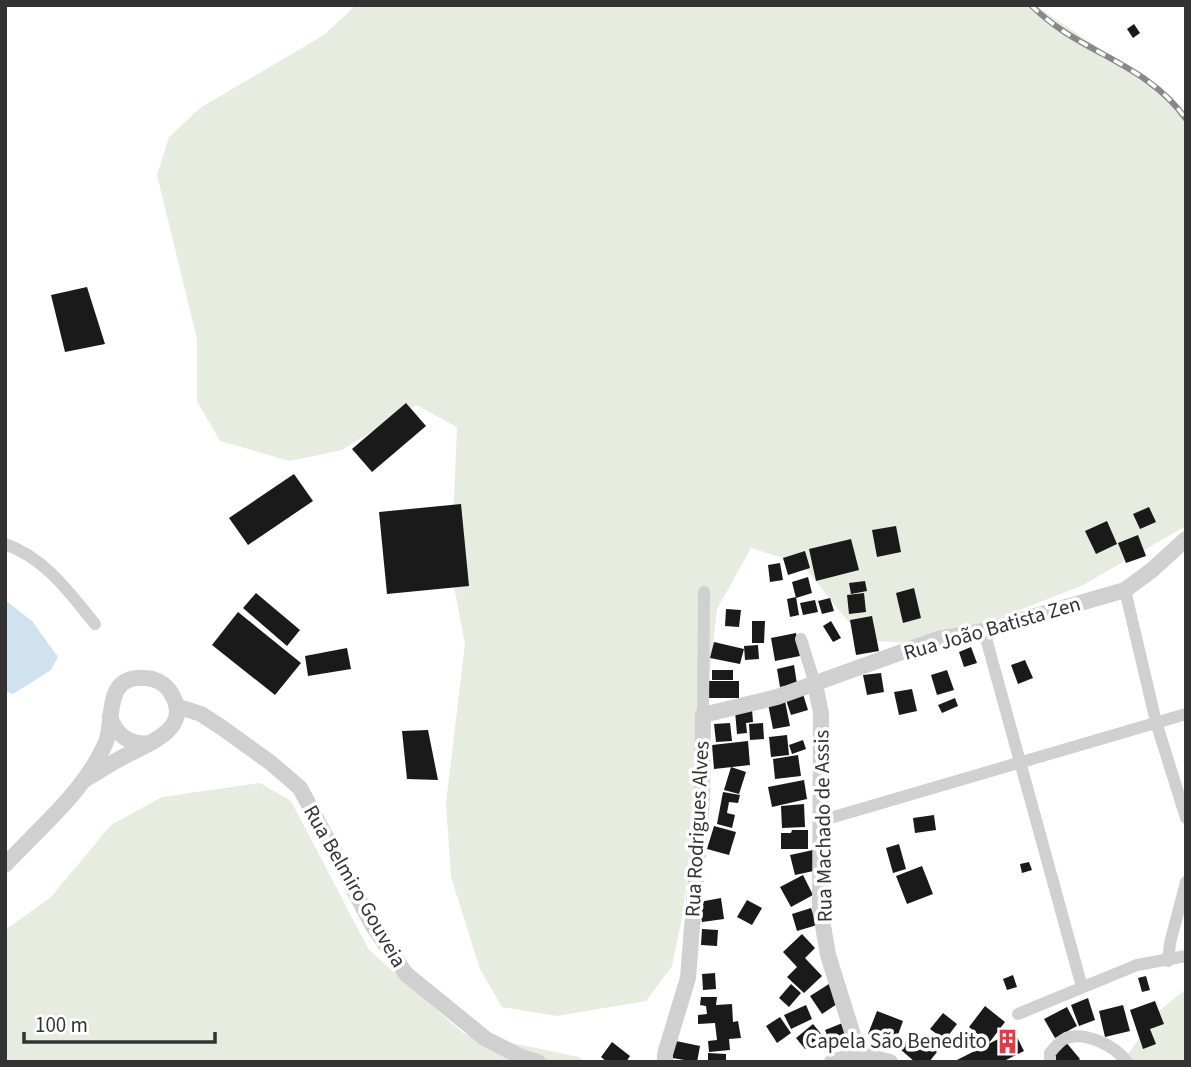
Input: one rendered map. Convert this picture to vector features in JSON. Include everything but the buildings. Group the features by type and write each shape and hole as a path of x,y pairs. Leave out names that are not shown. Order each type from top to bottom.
{"street":[{"name":"Rua João Batista Zen","path":"703,715 776,697 939,639 984,631 1125,590 1186,539"},
{"path":"5,544 34,557 59,581 95,624"},
{"path":"1125,590 1156,722 1186,818"},
{"name":"Rua Rodrigues Alves","path":"665,1062 665,1054 688,978 702,800 704,592"},
{"path":"984,631 1082,987"},
{"name":"Rua Machado de Assis","path":"801,639 821,713 820,908 826,944 859,1054"},
{"path":"5,865 84,780 107,739 114,694 128,681 138,678 148,678 165,686 172,694 176,706 174,722 169,731 84,780"},
{"name":"Rua Belmiro Gouveia","path":"176,706 201,714 221,727 300,788 373,926 406,974 486,1039 521,1057 538,1062"},
{"path":"110,714 117,732 125,738 144,744 153,742"},
{"path":"820,821 1186,714"},
{"path":"1168,961 1186,882"},
{"path":"1018,1014 1136,965 1186,957"},
{"path":"1050,1062 1049,1053 1063,1039 1070,1037 1098,1040 1127,1062"},
{"path":"832,1062 859,1054 890,1062"}],"shaded area":[{"path":"356,5 1035,5 1147,81 1186,118 1186,526 1083,585 984,624 907,643 863,640 802,564 751,548 717,609 683,913 672,966 646,1001 557,1016 502,1007 480,969 451,877 446,803 465,644 451,570 457,427 416,405 342,450 290,461 220,441 197,401 197,339 157,175 169,137 200,108 324,35"},
{"path":"260,783 291,801 369,950 463,1033 579,1057 586,1062 5,1062 5,930 51,897 111,825 162,797"},
{"path":"1186,989 1186,1062 1127,1062 1126,1057 1159,1011"}],"water":[{"path":"5,600 32,621 58,657 51,670 13,694 5,691"}],"railway":[{"path":"1031,5 1069,35 1152,84 1186,119"}],"place":[{"name":"Capela São Benedito","path":"1007,1041"}]}
